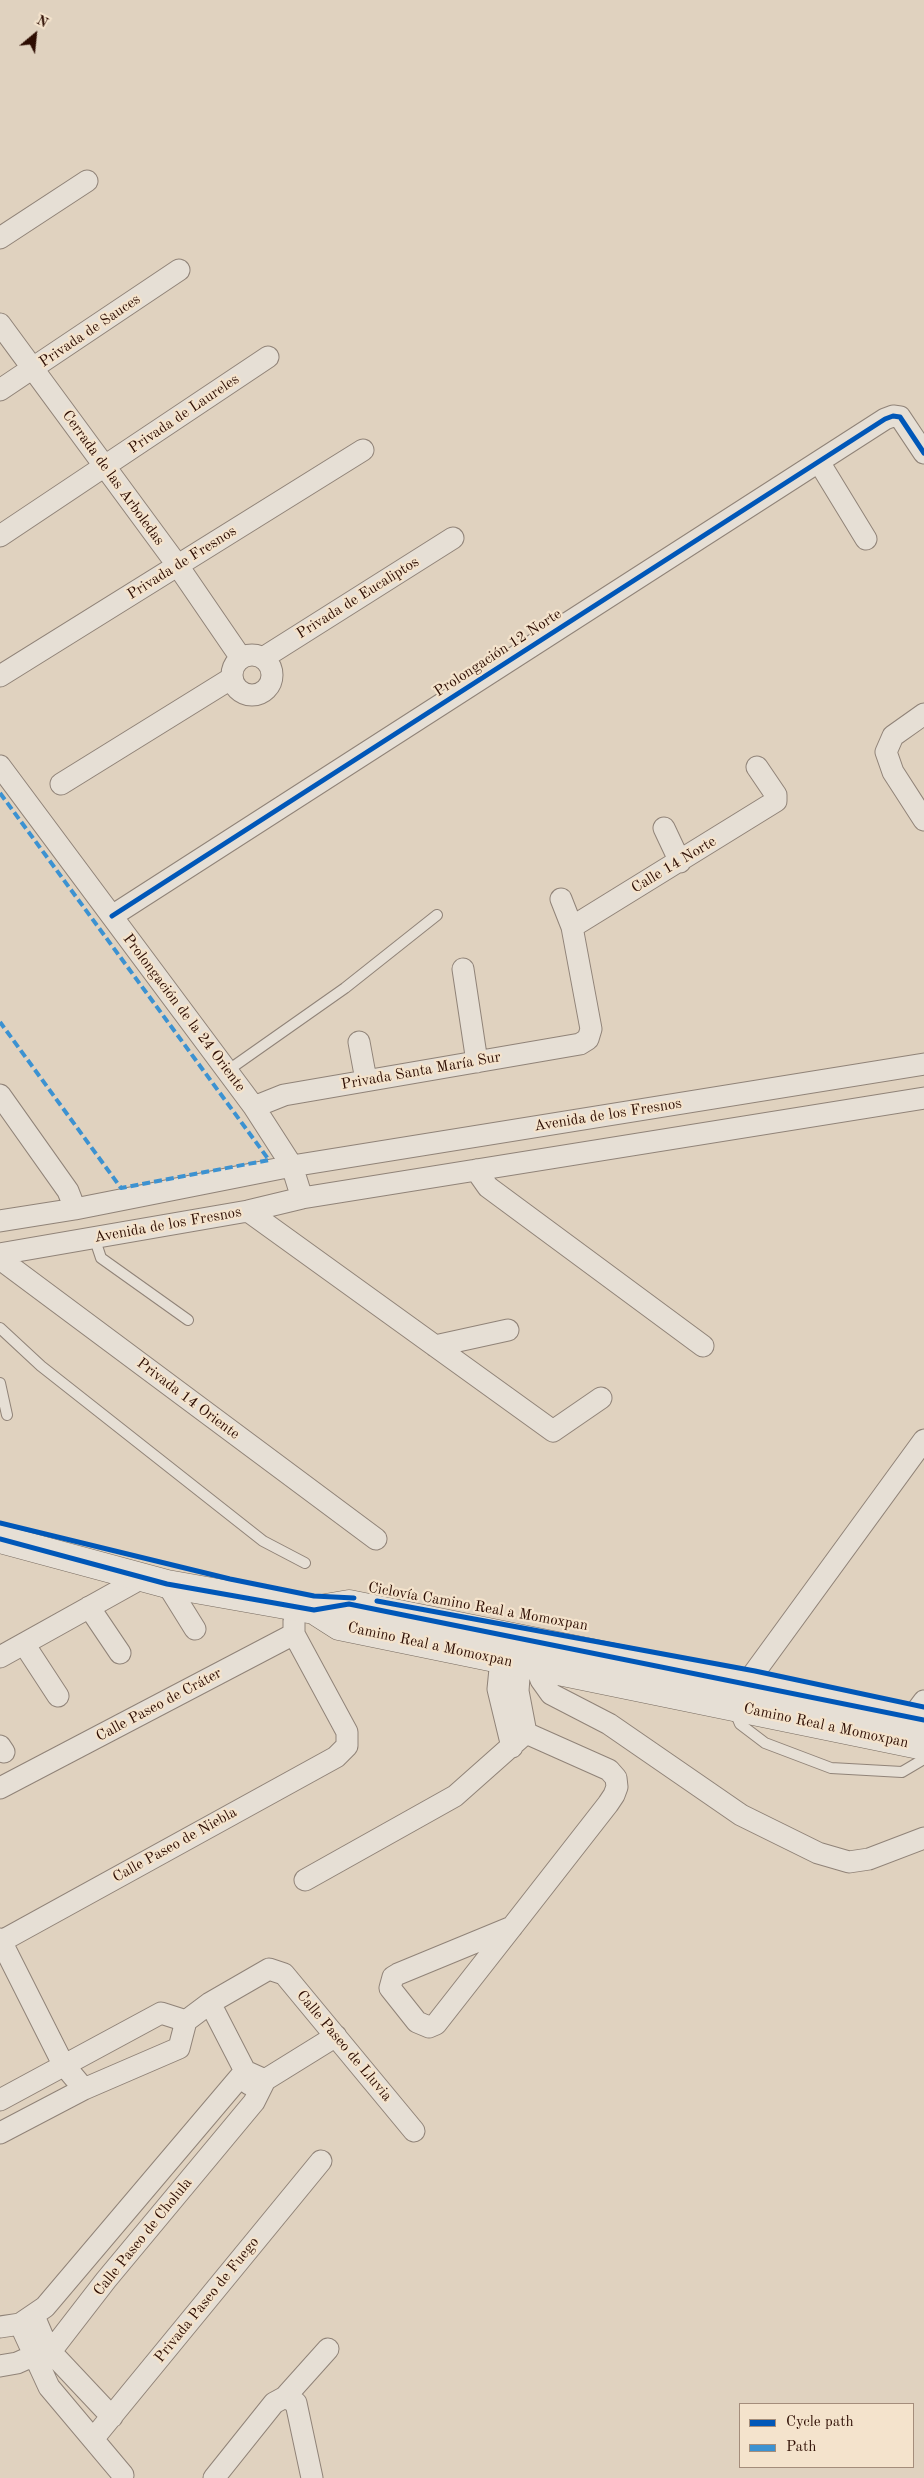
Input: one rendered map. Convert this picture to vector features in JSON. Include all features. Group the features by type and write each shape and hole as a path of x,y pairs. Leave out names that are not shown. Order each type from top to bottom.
{"street":[{"path":"0,238 87,180"},
{"name":"Privada de Sauces","path":"0,390 179,270"},
{"name":"Cerrada de las Arboledas","path":"0,324 106,466 241,658"},
{"name":"Privada de Laureles","path":"0,536 268,357"},
{"name":"Prolongación 12 Norte","path":"112,916 885,419 892,416 900,417 924,454"},
{"name":"Privada de Fresnos","path":"0,676 363,450"},
{"path":"819,462 866,539"},
{"name":"Privada de Eucaliptos","path":"263,658 453,538"},
{"path":"256,655 263,658 270,667 272,678 267,688 258,694 246,695 237,689 232,678 235,663 241,658 256,655"},
{"path":"61,784 232,678"},
{"path":"924,714 893,736 886,752 893,772 924,820"},
{"name":"Prolongación de la 24 Oriente","path":"0,766 227,1070 254,1107 292,1166"},
{"name":"Calle 14 Norte","path":"572,926 680,862 776,801 776,795 757,766"},
{"path":"664,828 680,862"},
{"path":"561,899 572,926"},
{"name":"Privada Santa María Sur","path":"254,1107 284,1095 580,1044 588,1039 591,1029 572,926"},
{"path":"463,969 477,1062"},
{"path":"359,1042 366,1080"},
{"name":"Avenida de los Fresnos","path":"0,1221 75,1209 292,1166 924,1064"},
{"path":"0,1095 68,1191 75,1209"},
{"name":"Avenida de los Fresnos","path":"0,1254 248,1211 302,1198 924,1098"},
{"path":"292,1166 302,1198"},
{"path":"476,1170 488,1187 703,1346"},
{"path":"248,1211 553,1431 601,1398"},
{"name":"Privada 14 Oriente","path":"0,1260 376,1539"},
{"path":"435,1346 508,1330"},
{"path":"739,1695 924,1440"},
{"path":"0,1539 140,1578 304,1608 294,1634"},
{"path":"0,1657 140,1578"},
{"path":"167,1584 195,1629"},
{"name":"Camino Real a Momoxpan","path":"304,1608 350,1604 739,1695 924,1746"},
{"path":"89,1606 120,1653"},
{"name":"Camino Real a Momoxpan","path":"304,1608 339,1626 519,1663 739,1695 920,1713"},
{"name":"Calle Paseo de Niebla","path":"0,1941 336,1757 347,1746 347,1732 294,1634"},
{"name":"Calle Paseo de Cráter","path":"0,1788 294,1634"},
{"path":"24,1644 58,1696"},
{"path":"512,1927 398,1974 393,1978 390,1988 417,2022 429,2027 436,2024 512,1927 608,1804 617,1787 616,1778 609,1770 519,1740 498,1689 519,1663 541,1680 551,1694 609,1724 741,1816 818,1853 850,1862 869,1859 924,1838"},
{"path":"305,1880 455,1796 519,1740"},
{"path":"0,1941 63,2064 84,2089"},
{"name":"Calle Paseo de Lluvia","path":"210,2003 269,1969 284,1974 414,2131"},
{"path":"0,2133 84,2089 179,2048 186,2021 210,2003 245,2071 254,2102"},
{"path":"0,2100 63,2064 161,2013 186,2021"},
{"path":"245,2071 265,2080 336,2036"},
{"name":"Calle Paseo de Cholula","path":"18,2322 45,2307 245,2071"},
{"name":"Calle Paseo de Cholula","path":"0,2366 17,2363 55,2346 106,2280 254,2102 265,2080"},
{"name":"Privada Paseo de Fuego","path":"93,2439 321,2161"},
{"path":"18,2322 41,2352 112,2417"},
{"path":"214,2478 274,2403 285,2397 328,2349"},
{"path":"41,2352 49,2387 123,2475"},
{"path":"285,2397 296,2403 312,2478"}],"lane":[{"path":"227,1070 345,988 437,915"},
{"path":"94,1237 101,1258 188,1320"},
{"path":"0,1328 41,1366 263,1541 305,1563"},
{"path":"0,1384 7,1416"},
{"path":"739,1695 740,1724 765,1743 831,1768 902,1772 924,1759"}],"marked path":[{"path":"0,793 269,1160 121,1188 0,1022"}],"cycle path":[{"path":"112,916 885,419 893,416 900,417 924,453"},
{"path":"0,1523 230,1579 314,1596 354,1598"},
{"path":"0,1539 167,1584 314,1610 349,1604 924,1720"},
{"name":"Ciclovía Camino Real a Momoxpan","path":"377,1601 755,1671 924,1707"}]}
